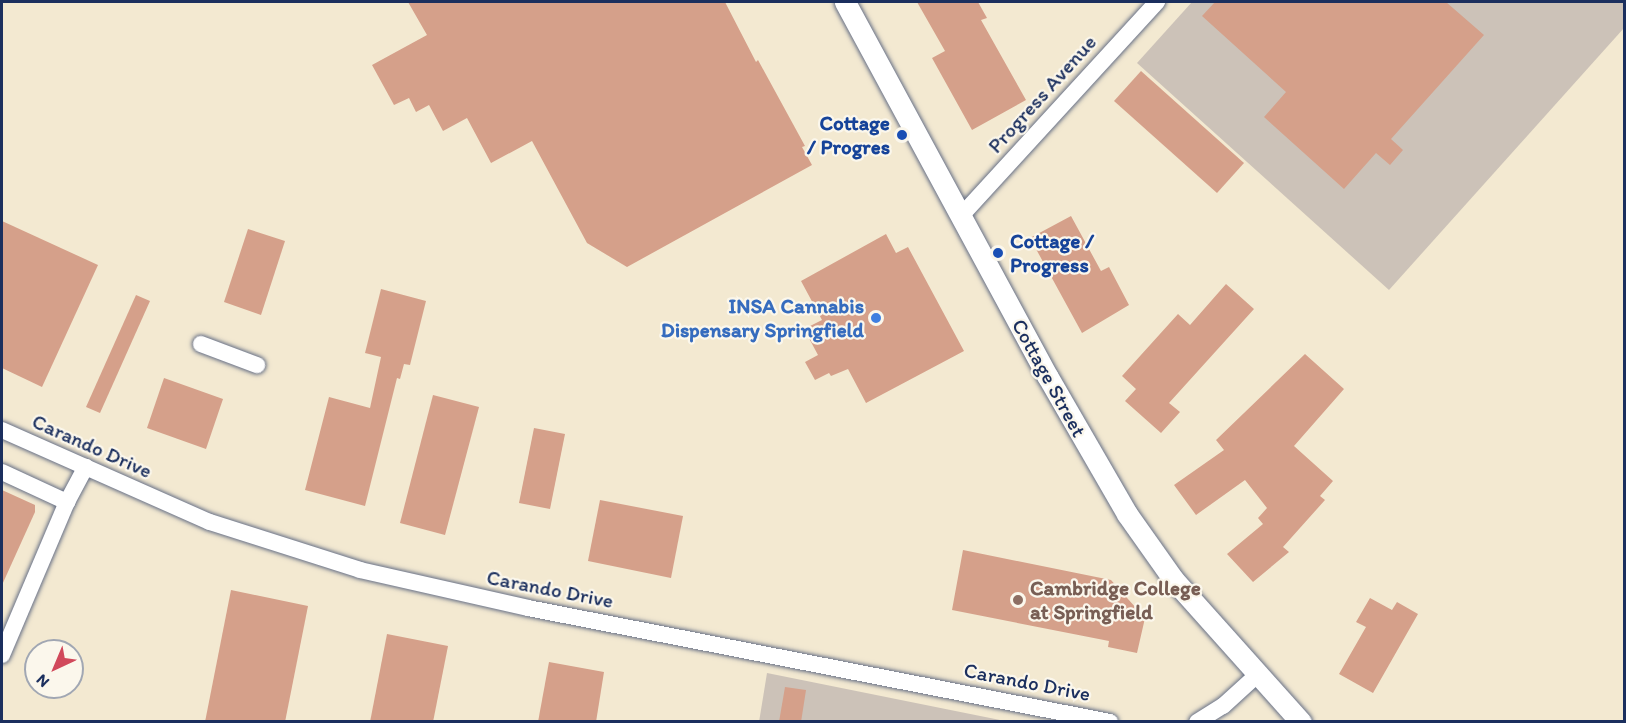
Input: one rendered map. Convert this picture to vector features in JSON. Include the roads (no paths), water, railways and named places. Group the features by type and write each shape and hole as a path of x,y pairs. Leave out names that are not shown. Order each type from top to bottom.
{"main road":[{"name":"Cottage Street","path":"845,2 960,217 1127,514 1173,579 1301,722"}],"street":[{"name":"Progress Avenue","path":"960,217 1157,2"},
{"path":"201,344 257,365"},
{"name":"Carando Drive","path":"2,430 210,522 360,570 528,608 1110,722"},
{"path":"2,655 68,502 86,467"},
{"path":"2,472 68,502"},
{"path":"1197,722 1223,706 1258,674"}],"place":[{"name":"Cottage / Progres","path":"902,135"},
{"name":"Cottage / Progress","path":"998,253"},
{"name":"INSA Cannabis Dispensary Springfield","path":"876,318"},
{"name":"Cambridge College at Springfield","path":"1018,600"}]}
